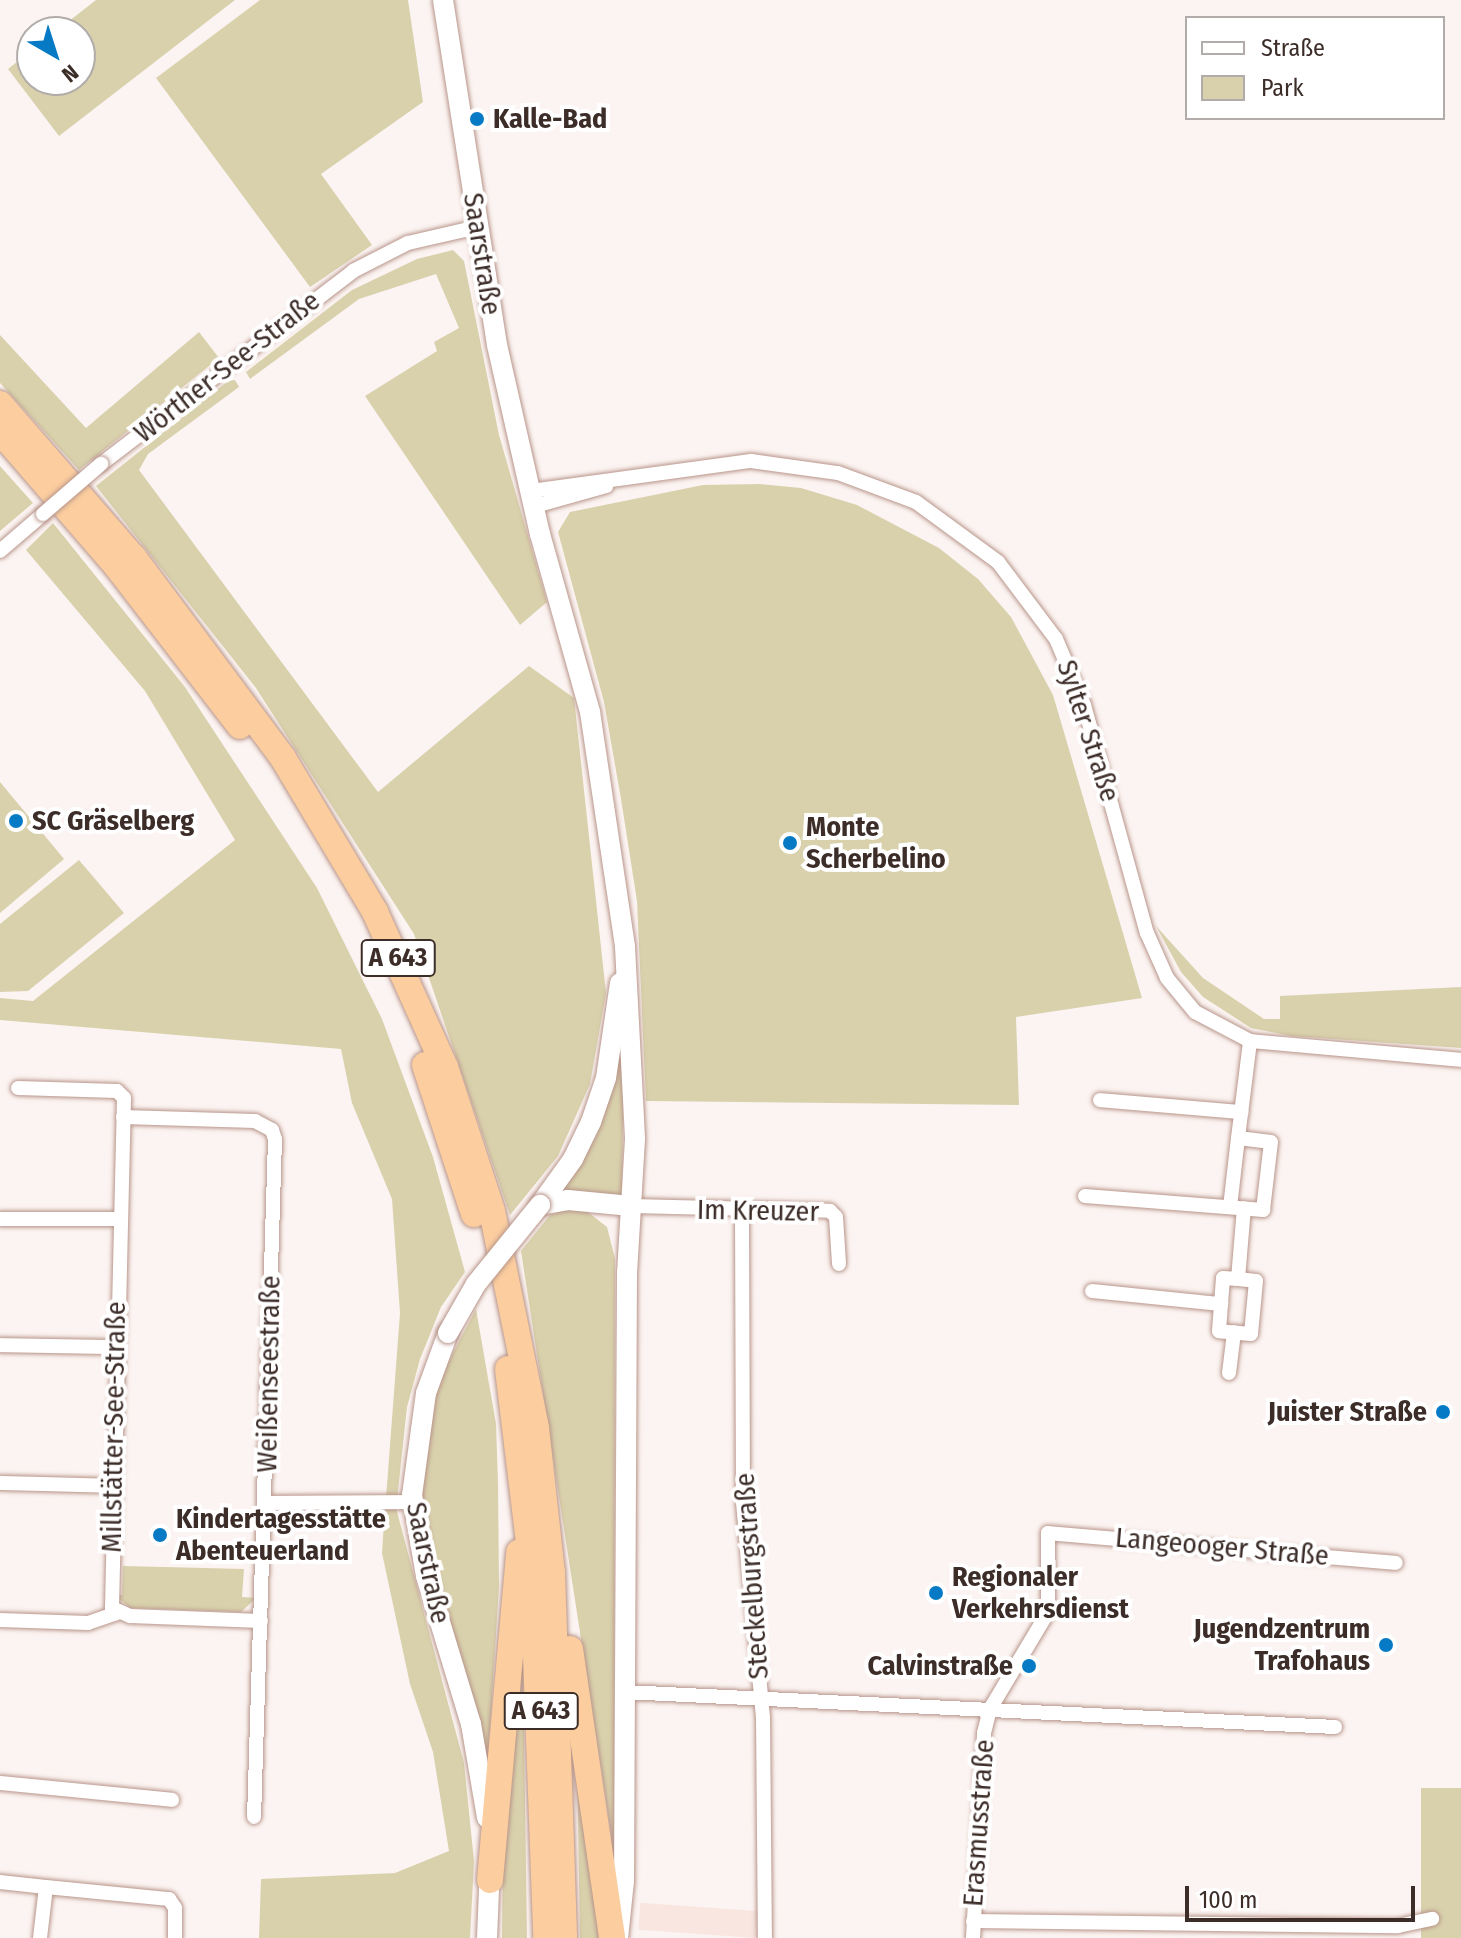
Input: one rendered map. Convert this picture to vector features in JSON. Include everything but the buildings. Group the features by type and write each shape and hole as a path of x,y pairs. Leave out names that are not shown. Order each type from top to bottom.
{"highway":[{"name":"A 643","path":"0,404 92,507 209,652 316,808 402,966 462,1114 495,1224 527,1373 552,1573 564,1938"},
{"name":"A 643","path":"0,431 119,569 236,720 302,818 366,934 431,1081 467,1190 496,1302 524,1485 539,1667 546,1938"},
{"path":"490,1880 524,1485"},
{"path":"552,1573 574,1663 612,1938"}],"main road":[{"name":"Saarstraße","path":"443,0 497,345 603,781 625,947 633,1043 627,1272 625,1692 618,1938"},
{"name":"Saarstraße","path":"487,1938 490,1880 482,1776 426,1576 413,1502 413,1465 426,1393 448,1333 476,1284 573,1159 591,1122 606,1078 625,947"},
{"path":"598,1201 620,1226 627,1272"},
{"path":"540,1205 598,1201 631,1206"}],"street":[{"name":"Wörther-See-Straße","path":"0,551 101,464 353,271 397,247 478,227"},
{"name":"Sylter Straße","path":"533,498 641,476 751,461 838,473 916,502 998,562 1030,598 1075,679 1147,933 1162,969 1186,1001 1231,1033 1250,1041 1461,1062"},
{"path":"1238,1279 1238,1138 1250,1041"},
{"name":"Millstätter-See-Straße","path":"18,1088 122,1093 110,1602 117,1613"},
{"path":"1100,1100 1241,1112"},
{"name":"Weißenseestraße","path":"123,1117 255,1121 272,1130 266,1503 254,1817"},
{"path":"1085,1196 1263,1210 1271,1142 1238,1138"},
{"name":"Im Kreuzer","path":"631,1206 742,1213 834,1213 839,1264"},
{"name":"Steckelburgstraße","path":"742,1213 743,1502 761,1695 765,1938"},
{"path":"0,1219 120,1219"},
{"path":"1223,1278 1238,1279 1256,1281 1251,1334 1219,1331 1223,1278"},
{"path":"1092,1291 1221,1304"},
{"path":"1229,1373 1234,1332"},
{"path":"0,1345 115,1347"},
{"path":"0,1483 112,1486"},
{"path":"266,1503 413,1502"},
{"name":"Langeooger Straße","path":"1048,1533 1396,1563"},
{"name":"Erasmusstraße","path":"973,1938 990,1709 1048,1612 1048,1533"},
{"path":"0,1620 88,1623 117,1613 261,1621"},
{"path":"625,1692 761,1695 1335,1727"},
{"path":"0,1783 172,1800"},
{"path":"0,1882 169,1899 175,1908 175,1938"},
{"path":"40,1938 46,1887"},
{"path":"973,1921 1398,1926 1432,1919"}],"shaded area":[{"path":"640,1903 757,1911 755,1938 638,1930"}],"green space":[{"path":"96,0 235,0 59,136 29,96 96,96 96,16 76,16"},
{"path":"260,0 408,0 423,102 321,174 372,245 310,287 156,78"},
{"path":"16,63 16,80 8,69"},
{"path":"453,250 464,261 499,435 547,602 520,625 365,396 437,351 434,342 459,328 436,274 359,299 250,379 246,372 352,290 417,259"},
{"path":"199,332 219,358 79,470 0,383 0,335 86,428"},
{"path":"235,380 239,387 148,454 139,470 378,792 529,666 574,698 606,993 590,1084 558,1156 510,1215 414,934 256,688 96,486 228,381"},
{"path":"0,466 33,503 0,531"},
{"path":"760,484 801,488 857,505 939,548 978,579 1011,617 1053,695 1142,998 1016,1017 1019,1105 646,1101 637,901 604,702 558,532 570,512 703,485"},
{"path":"53,523 185,687 317,888 382,1019 433,1157 465,1272 441,1307 420,1359 407,1407 397,1500 386,1498 400,1313 392,1199 352,1103 341,1049 0,1020 0,998 33,1001 235,840 145,691 26,550"},
{"name":"SC Gräselberg","path":"0,782 64,859 0,913"},
{"path":"79,860 124,913 28,991 0,992 0,924"},
{"path":"1156,926 1203,978 1264,1019 1280,1019 1280,996 1461,987 1461,1048 1291,1036 1251,1028 1203,997 1181,972"},
{"path":"624,1045 622,1195 562,1190 603,1117"},
{"path":"571,1208 584,1209 607,1227 615,1259 614,1852 521,1251 550,1215"},
{"path":"476,1309 496,1424 498,1483 499,1586 488,1761 441,1611 422,1520 420,1467 432,1393"},
{"path":"385,1508 396,1508 464,1763 474,1861 470,1938 259,1938 261,1879 395,1873 449,1851 433,1752 410,1684 382,1553"},
{"path":"123,1566 244,1569 242,1597 256,1598 241,1612 130,1608 115,1595 122,1595"},
{"path":"523,1663 527,1938 502,1938 503,1843 518,1664"},
{"path":"577,1761 602,1938 580,1938"},
{"path":"1421,1788 1461,1788 1461,1938 1421,1938"}],"place":[{"name":"Kalle-Bad","path":"477,119"},
{"name":"SC Gräselberg","path":"16,821"},
{"name":"Monte Scherbelino","path":"790,843"},
{"name":"Juister Straße","path":"1443,1412"},
{"name":"Kindertagesstätte Abenteuerland","path":"160,1535"},
{"name":"Regionaler Verkehrsdienst","path":"936,1593"},
{"name":"Jugendzentrum Trafohaus","path":"1386,1645"},
{"name":"Calvinstraße","path":"1029,1666"}]}
